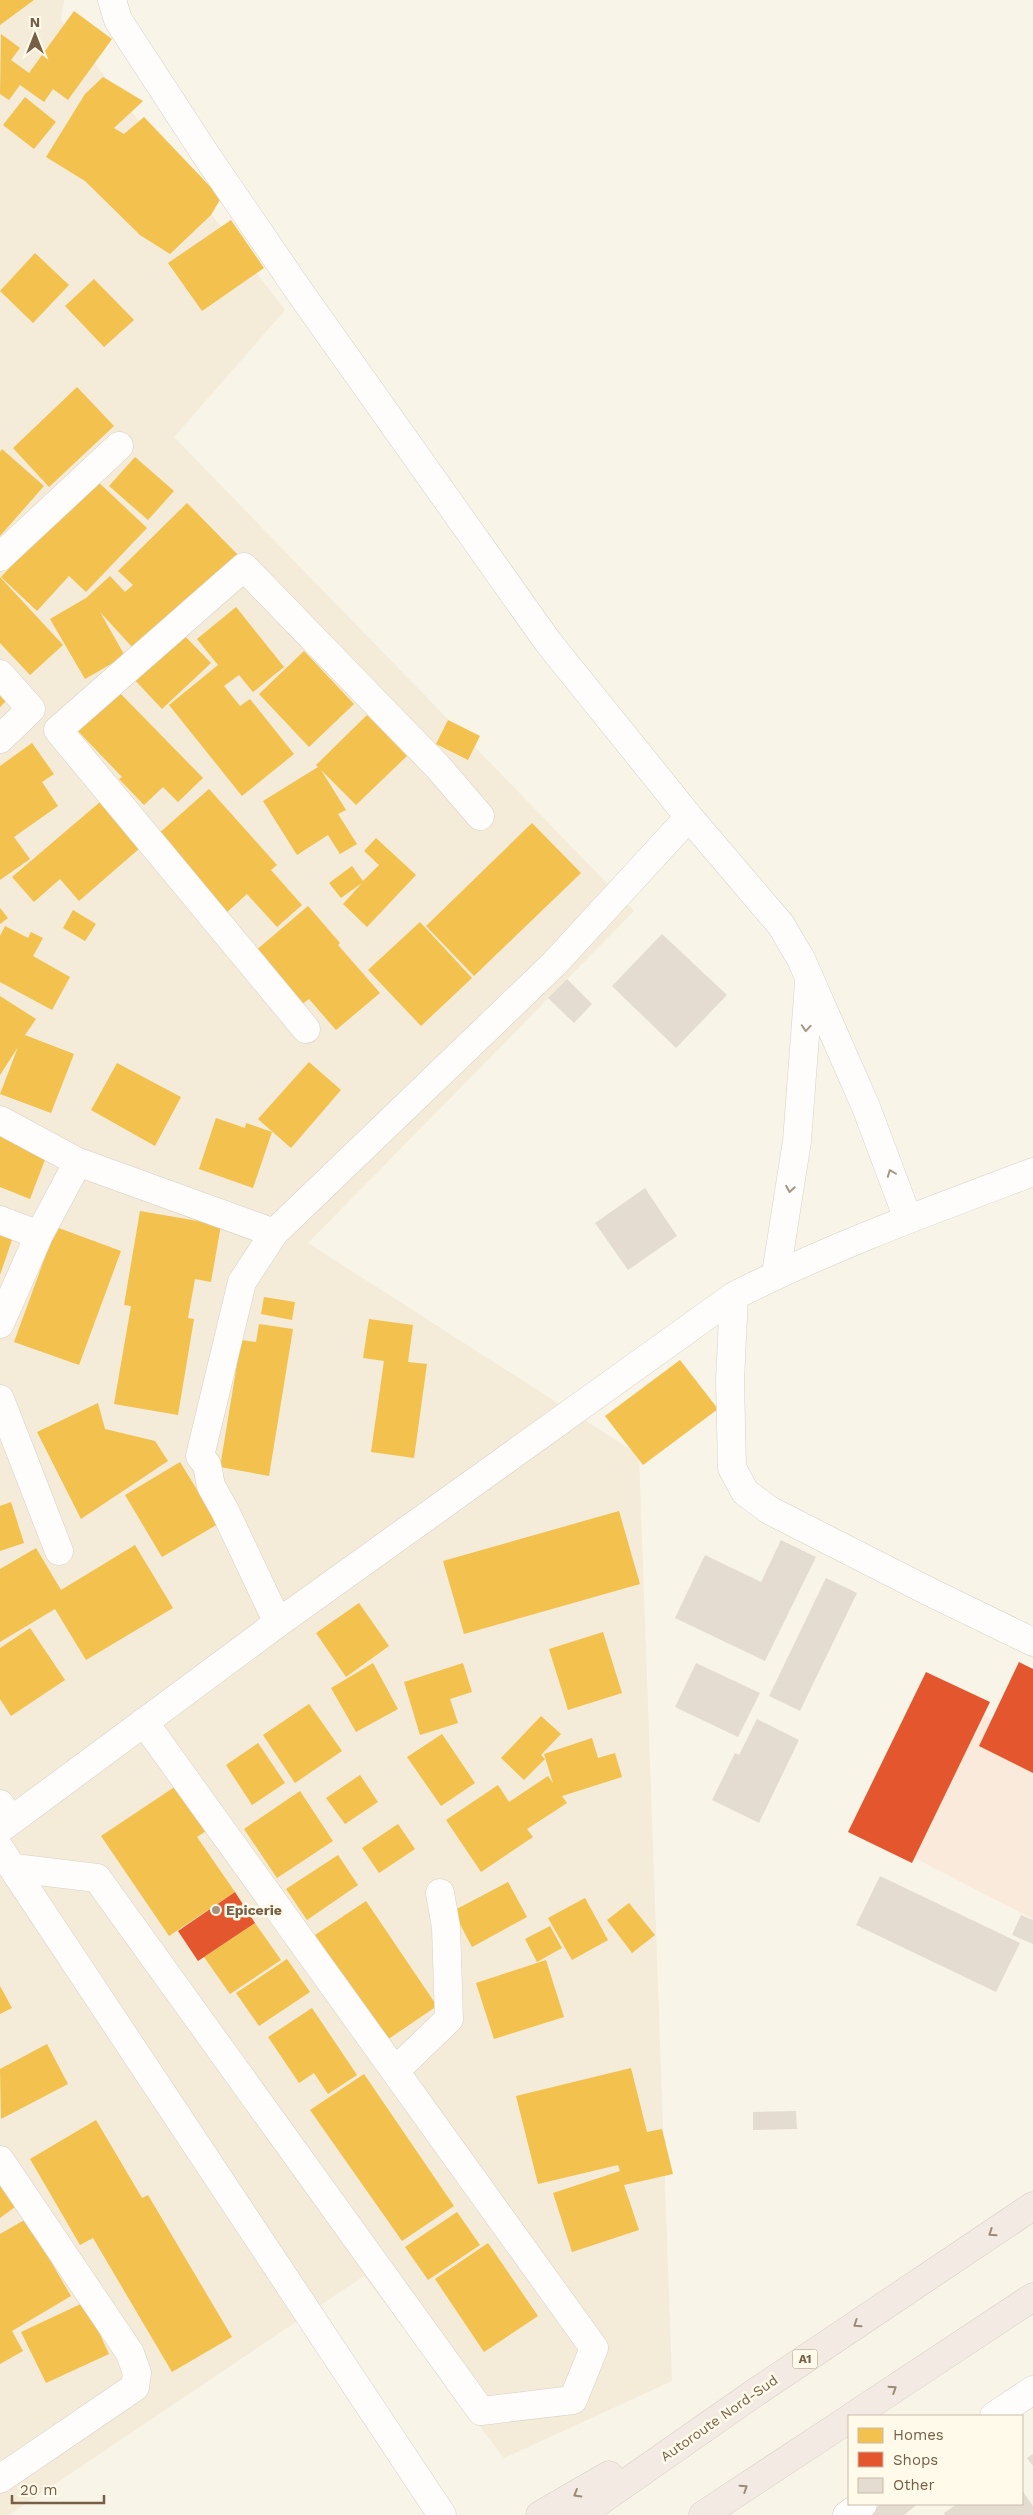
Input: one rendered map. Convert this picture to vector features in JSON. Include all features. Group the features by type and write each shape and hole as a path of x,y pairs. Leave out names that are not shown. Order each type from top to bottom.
{"highway":[{"name":"Autoroute Nord-Sud","path":"580,2515 756,2392 1033,2206"},
{"path":"855,2415 1033,2297"},
{"path":"540,2515 756,2392"},
{"path":"703,2515 848,2419"}],"street":[{"path":"112,0 118,20 204,152 316,315 548,642 689,817 769,909 792,941 866,1107 908,1219"},
{"path":"0,557 119,446"},
{"path":"58,730 244,568 438,767 480,816"},
{"path":"0,674 31,708 58,730 306,1029"},
{"path":"0,739 31,708"},
{"path":"278,1624 225,1511 211,1486 206,1465 200,1456 242,1282 274,1233 554,964 689,817"},
{"path":"776,1274 797,1141 809,979"},
{"path":"0,1120 78,1162 274,1233"},
{"path":"0,1324 39,1235 78,1162"},
{"path":"4,1818 144,1722 734,1296 776,1274 908,1219 1033,1172"},
{"path":"0,1220 39,1235"},
{"path":"734,1296 730,1380 732,1468 745,1492 778,1514 1033,1642"},
{"path":"0,1399 59,1551"},
{"path":"7,1858 97,1878 481,2411 573,2400 594,2348 144,1722"},
{"path":"7,1858 442,2515"},
{"path":"395,2071 449,2018 446,1927 440,1893"},
{"path":"0,2160 130,2353 137,2373 135,2387 1,2476"},
{"path":"996,2415 1033,2390"},
{"path":"847,2515 862,2505"}],"shaded area":[{"path":"0,0 64,0 61,20 285,310 174,437 634,911 308,1243 639,1455 672,2381 504,2458 364,2276 9,2515 0,2515"},
{"path":"982,1714 1033,1741 1033,1919 909,1855"}],"building: Homes":[{"path":"0,0 34,0 0,25"},
{"path":"74,11 112,39 68,100 53,89 44,102 20,85 9,100 0,94 1,34 20,48 11,60 29,73"},
{"path":"103,77 143,101 114,128 124,134 144,117 221,198 211,215 170,254 140,235 85,181 46,157 85,94"},
{"path":"25,97 56,122 34,149 3,125"},
{"path":"231,220 264,268 202,311 168,263"},
{"path":"35,253 69,285 33,323 0,291"},
{"path":"94,279 134,320 104,347 65,306"},
{"path":"77,387 114,426 49,487 13,448"},
{"path":"2,449 44,486 0,536 0,452"},
{"path":"135,457 174,491 148,520 109,486"},
{"path":"94,478 147,528 86,592 69,576 37,611 1,577"},
{"path":"187,503 238,555 169,622 133,648 100,612 125,656 85,679 50,619 86,598 110,576 125,592 133,585 118,571"},
{"path":"0,577 63,645 30,675 0,643"},
{"path":"236,607 284,667 253,692 239,675 224,686 240,706 250,699 294,754 242,796 169,705 218,665 197,639"},
{"path":"180,631 211,663 162,709 131,676"},
{"path":"304,651 354,704 309,747 259,694"},
{"path":"116,689 203,778 178,802 163,787 144,805 119,779 122,777 75,728"},
{"path":"0,695 6,701 0,707"},
{"path":"367,715 407,756 356,805 321,770 346,810 338,814 357,844 340,854 328,835 297,855 263,801 318,767 316,765"},
{"path":"448,720 480,736 468,760 436,744"},
{"path":"32,743 54,774 42,782 58,806 14,837 30,859 0,880 0,766"},
{"path":"209,789 277,865 271,870 302,905 277,927 247,894 226,913 157,835"},
{"path":"100,802 140,848 79,901 60,879 34,902 12,877"},
{"path":"532,823 581,873 474,976 426,926"},
{"path":"376,838 416,875 367,927 343,904 362,883 341,898 329,883 352,866 363,881 379,865 364,851"},
{"path":"308,906 340,943 338,945 380,993 336,1030 309,999 301,1005 254,952"},
{"path":"0,908 8,918 0,924"},
{"path":"73,910 96,924 85,941 63,928"},
{"path":"420,922 472,978 421,1026 368,970"},
{"path":"5,926 28,938 31,932 43,938 33,956 70,977 52,1010 0,982 0,936"},
{"path":"0,996 36,1019 25,1035 74,1054 51,1113 0,1094 18,1047 0,1075"},
{"path":"309,1062 341,1090 291,1148 258,1119"},
{"path":"117,1063 181,1097 155,1146 91,1110"},
{"path":"216,1118 245,1128 246,1123 272,1132 253,1188 199,1169"},
{"path":"0,1130 49,1149 30,1199 0,1187"},
{"path":"140,1211 221,1225 211,1282 195,1279 188,1318 194,1319 178,1415 114,1404 131,1306 124,1305"},
{"path":"56,1227 121,1251 79,1365 14,1342"},
{"path":"0,1229 14,1234 0,1275"},
{"path":"264,1297 295,1302 292,1320 261,1314"},
{"path":"369,1319 413,1325 408,1362 427,1364 414,1458 371,1452 384,1361 363,1358"},
{"path":"259,1324 293,1329 269,1476 220,1467 241,1340 256,1342"},
{"path":"680,1360 718,1409 643,1465 605,1416"},
{"path":"98,1403 105,1429 155,1441 168,1461 81,1519 37,1432"},
{"path":"180,1462 218,1524 162,1557 125,1495"},
{"path":"11,1502 24,1543 0,1551 0,1506"},
{"path":"619,1511 640,1584 464,1634 443,1561"},
{"path":"135,1545 173,1608 86,1660 55,1609 0,1642 0,1569 36,1548 61,1590"},
{"path":"359,1603 389,1646 346,1677 316,1633"},
{"path":"30,1628 65,1680 11,1716 0,1699 0,1648"},
{"path":"603,1632 622,1693 568,1710 549,1649"},
{"path":"373,1663 398,1709 356,1732 331,1688"},
{"path":"463,1663 472,1692 450,1699 458,1723 420,1735 404,1682"},
{"path":"309,1704 342,1751 295,1783 263,1735"},
{"path":"541,1716 561,1734 541,1755 545,1759 524,1780 501,1758"},
{"path":"442,1734 475,1783 441,1806 407,1757"},
{"path":"592,1738 598,1758 615,1753 622,1777 562,1796 567,1803 527,1829 533,1837 481,1872 446,1820 498,1785 509,1802 548,1776 553,1783 544,1754"},
{"path":"258,1743 285,1783 252,1805 226,1765"},
{"path":"360,1775 378,1802 345,1824 326,1798"},
{"path":"176,1786 206,1831 197,1837 235,1892 169,1936 101,1836"},
{"path":"300,1791 333,1841 277,1878 244,1829"},
{"path":"398,1824 415,1849 379,1873 362,1848"},
{"path":"338,1855 358,1885 307,1920 286,1889"},
{"path":"508,1882 527,1917 472,1947 453,1911"},
{"path":"585,1898 608,1940 572,1960 548,1918"},
{"path":"366,1901 437,2006 387,2040 315,1935"},
{"path":"629,1903 655,1935 632,1953 607,1920"},
{"path":"255,1923 281,1960 230,1994 204,1957"},
{"path":"550,1926 562,1948 537,1962 525,1939"},
{"path":"287,1959 310,1992 259,2026 236,1993"},
{"path":"546,1960 564,2017 494,2039 476,1983"},
{"path":"0,1986 12,2008 0,2014"},
{"path":"312,2008 357,2075 328,2094 314,2073 299,2083 268,2037"},
{"path":"47,2044 68,2084 1,2119 0,2069"},
{"path":"631,2068 647,2132 662,2129 673,2174 624,2185 639,2230 572,2252 553,2193 620,2171 618,2165 538,2184 516,2096"},
{"path":"364,2074 454,2206 402,2241 310,2110"},
{"path":"96,2120 142,2198 148,2195 232,2337 172,2372 93,2238 80,2245 30,2159"},
{"path":"0,2186 15,2207 0,2218"},
{"path":"457,2212 480,2245 428,2280 405,2247"},
{"path":"26,2219 71,2296 12,2331 23,2351 0,2364 0,2234"},
{"path":"488,2243 538,2316 484,2352 435,2279"},
{"path":"85,2302 109,2354 46,2383 21,2332"}],"building: Shops":[{"path":"1019,1662 1033,1669 1033,1773 979,1746"},
{"path":"926,1672 990,1702 912,1863 848,1832"},
{"path":"235,1892 255,1923 198,1961 178,1931"}],"building: Other":[{"path":"662,934 727,995 676,1048 612,986"},
{"path":"567,979 592,1004 574,1023 548,998"},
{"path":"645,1188 677,1236 628,1270 595,1223"},
{"path":"781,1540 816,1557 765,1661 675,1618 705,1555 761,1582"},
{"path":"826,1578 857,1593 800,1711 769,1696"},
{"path":"696,1663 760,1693 738,1737 675,1707"},
{"path":"757,1719 799,1740 759,1823 712,1800 735,1753 739,1755"},
{"path":"880,1876 1020,1943 996,1992 856,1925"},
{"path":"1021,1915 1033,1920 1033,1944 1012,1935"},
{"path":"796,2111 797,2129 753,2130 753,2112"},
{"path":"1033,2454 1033,2466 1027,2458"},
{"path":"1023,2491 1033,2506 1033,2515 945,2515 944,2513 956,2505 1023,2505"},
{"path":"880,2505 917,2505 904,2515 866,2515"}],"place":[{"name":"Epicerie","path":"216,1910"}]}
